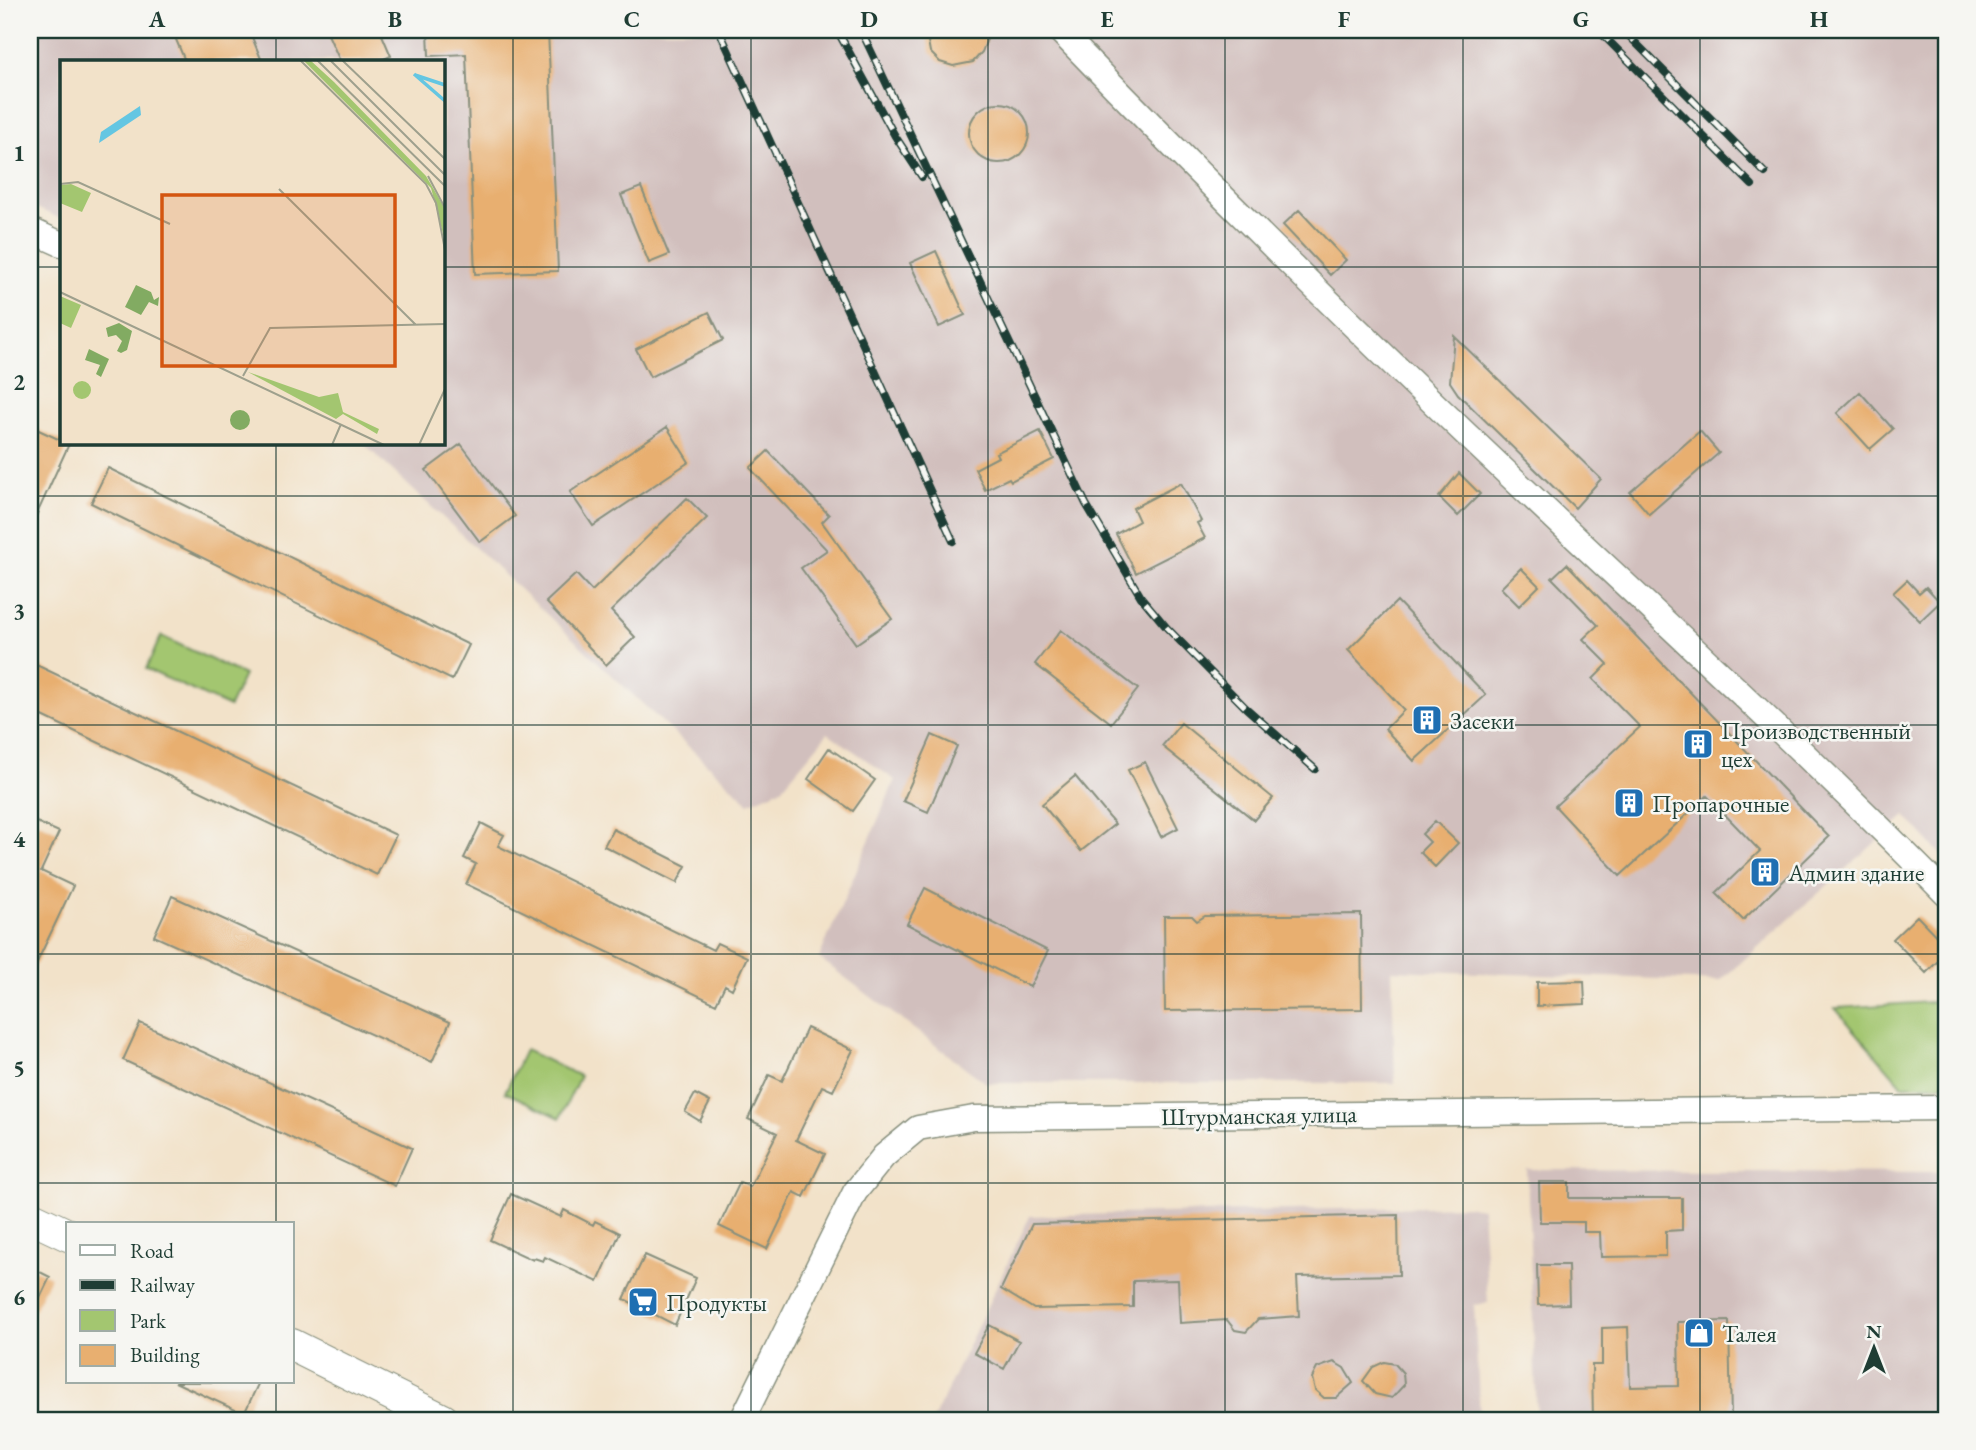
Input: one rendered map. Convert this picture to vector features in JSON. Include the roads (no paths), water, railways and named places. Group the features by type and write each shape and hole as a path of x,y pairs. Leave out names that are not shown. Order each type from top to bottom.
{"street":[{"path":"1059,30 1207,183 1401,372 1776,726 1946,894"},
{"path":"30,230 60,244"},
{"name":"Штурманская улица","path":"742,1420 855,1192 884,1156 918,1128 974,1118 1946,1108"},
{"path":"30,1217 66,1234"},
{"path":"294,1346 443,1420"}],"railway":[{"path":"719,30 953,541"},
{"path":"837,30 895,136 922,177"},
{"path":"861,30 1086,504 1141,597 1167,628 1246,708 1315,769"},
{"path":"1598,30 1752,185"},
{"path":"1623,30 1765,173"}],"place":[{"name":"Засеки","path":"1427,720"},
{"name":"Производственный цех","path":"1698,744"},
{"name":"Пропарочные","path":"1629,803"},
{"name":"Админ здание","path":"1765,872"},
{"name":"Продукты","path":"643,1302"},
{"name":"Талея","path":"1699,1333"}]}
